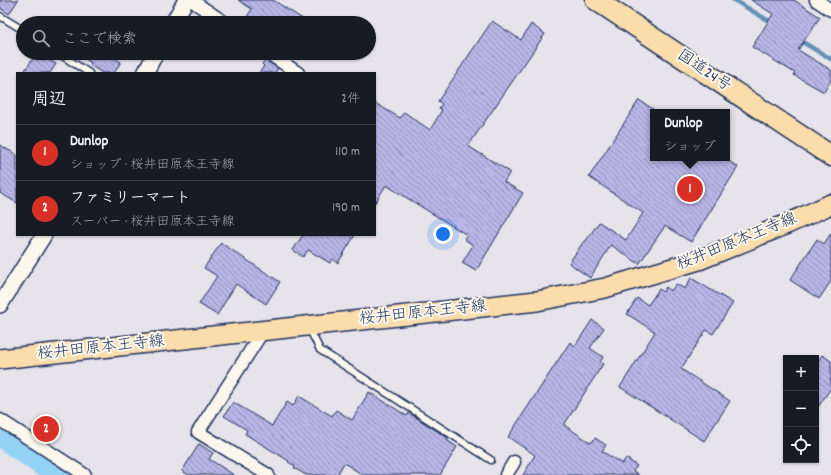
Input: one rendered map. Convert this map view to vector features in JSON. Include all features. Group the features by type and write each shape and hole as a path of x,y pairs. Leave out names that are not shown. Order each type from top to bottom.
{"highway":[{"name":"国道24号","path":"596,0 831,156"}],"main road":[{"name":"桜井田原本王寺線","path":"0,359 537,301 606,288 699,260 787,224 831,204"}],"street":[{"path":"177,16 186,0"},
{"path":"191,0 215,16"},
{"path":"816,0 831,10"},
{"path":"145,72 152,60"},
{"path":"278,60 296,72"},
{"path":"0,305 43,236"},
{"path":"264,331 198,432 268,475"},
{"path":"0,420 85,475"},
{"path":"506,475 514,462"}],"lane":[{"path":"0,16 16,26"},
{"path":"69,60 87,72"},
{"path":"308,326 320,350 491,460"}],"building":[{"path":"0,0 18,0 9,14 0,8"},
{"path":"238,0 273,0 298,16 248,16 252,9"},
{"path":"751,0 794,0 820,17 798,50 831,70 831,80 824,92 794,75 795,73 752,47 773,14"},
{"path":"492,21 521,40 531,24 545,34 468,146 510,172 504,182 523,193 476,271 462,263 473,245 464,239 467,235 386,185 376,201 376,104 400,118 404,112 430,130 442,110 439,108 442,104 438,101"},
{"path":"32,60 49,60 56,64 51,72 24,72"},
{"path":"86,60 118,60 121,62 115,72 100,72 90,65 91,63"},
{"path":"265,60 278,68 276,72 260,72 264,66 262,64"},
{"path":"639,100 653,109 650,109 650,161 729,161 738,167 691,242 665,226 639,264 611,245 590,278 569,263 599,222 626,240 643,213 589,177"},
{"path":"0,145 16,154 16,202 0,193"},
{"path":"831,233 831,281 819,299 790,280 817,239 824,244"},
{"path":"302,236 354,236 338,263 333,259 330,263 308,250 303,257 293,250"},
{"path":"221,243 280,282 266,304 236,284 217,315 199,304 217,276 204,268"},
{"path":"691,278 733,303 713,334 706,330 681,369 730,401 704,441 620,387 655,332 627,314 637,298 648,305 659,289 663,292 666,287 671,291 676,284 685,289"},
{"path":"592,320 604,328 590,348 603,357 600,362 603,364 564,425 591,443 595,438 606,445 602,451 622,464 626,458 637,466 633,471 639,475 523,475 535,455 508,437 570,342 575,346"},
{"path":"822,355 831,361 831,388 819,406 819,391 819,360"},
{"path":"369,392 407,416 409,413 448,438 447,440 457,447 440,475 363,475 344,463 337,475 306,475 294,468 295,466 288,462 289,461 245,434 247,430 224,416 233,402 272,426 287,402 293,406 299,396 332,416 336,410 352,420"},
{"path":"199,444 213,453 209,459 234,475 189,475 182,471"}],"waterway":[{"path":"734,0 774,24"},
{"path":"799,40 831,59"},
{"path":"0,433 61,475"}],"place":[{"name":"Dunlop","path":"690,189"},
{"name":"ファミリーマート","path":"46,429"}]}
